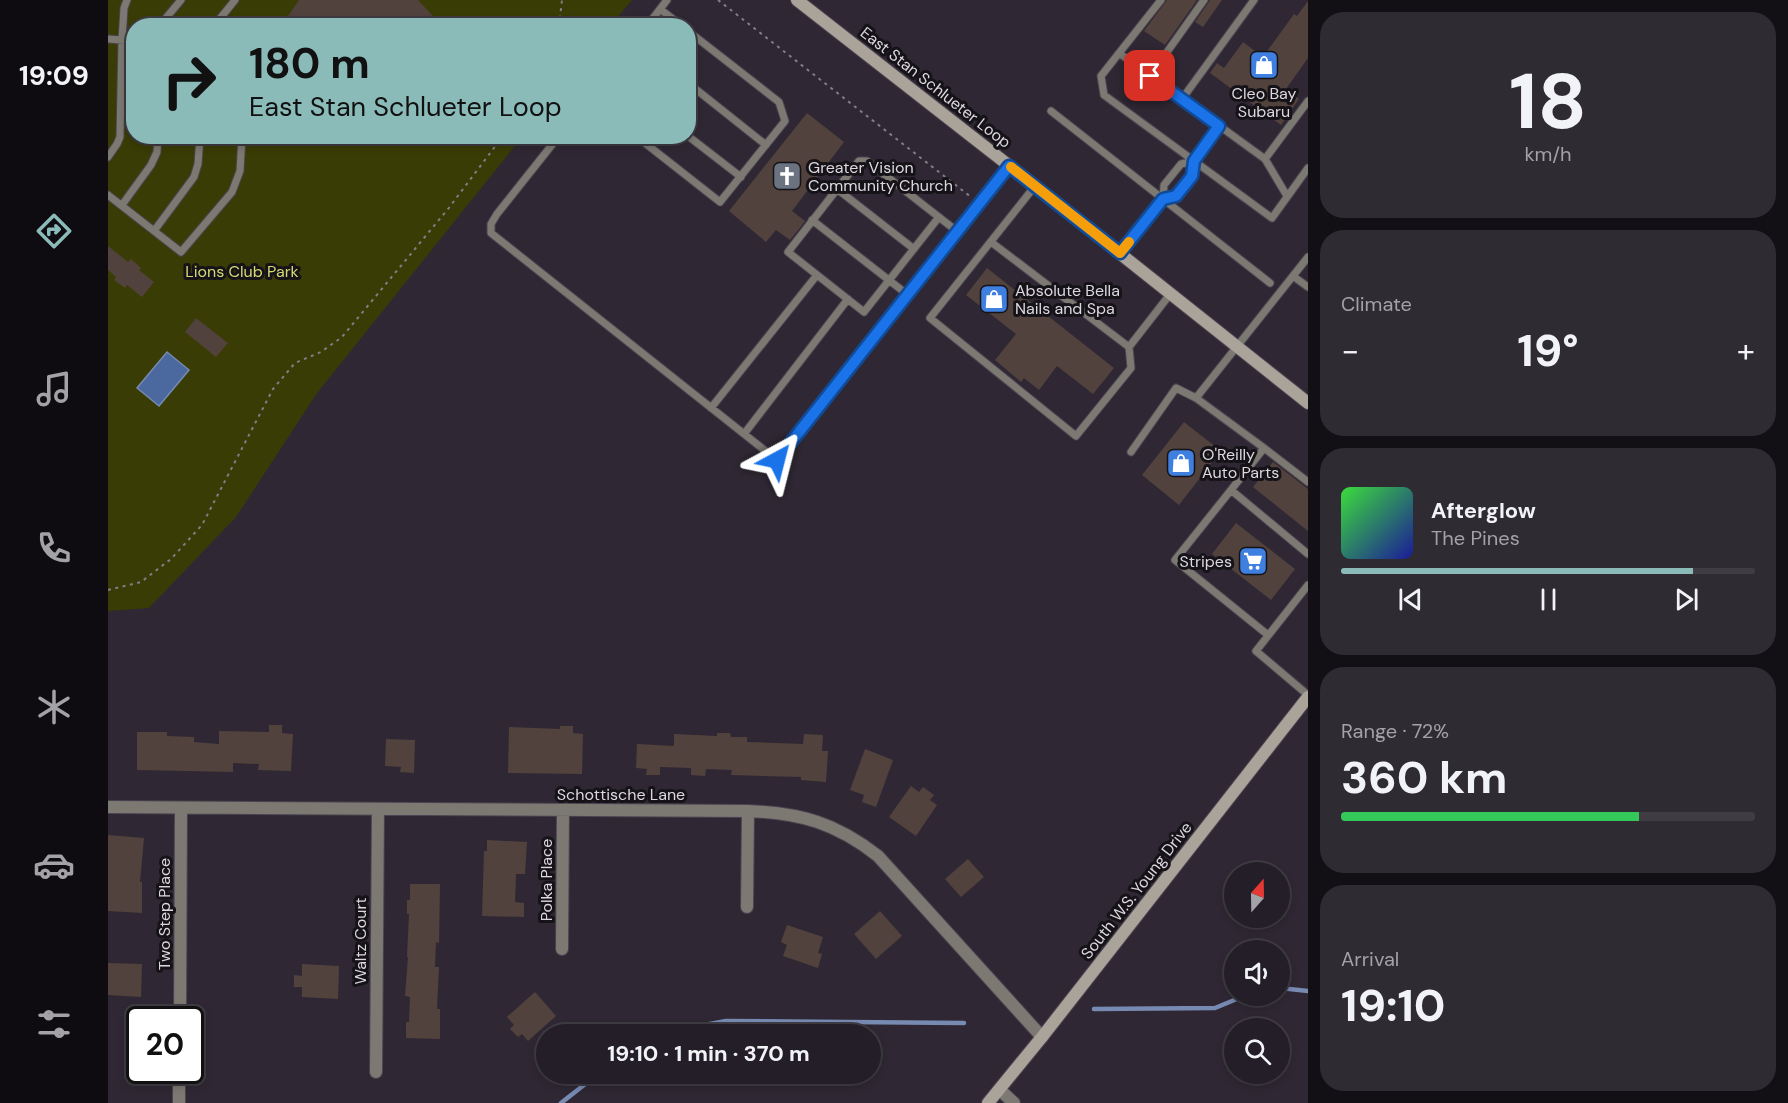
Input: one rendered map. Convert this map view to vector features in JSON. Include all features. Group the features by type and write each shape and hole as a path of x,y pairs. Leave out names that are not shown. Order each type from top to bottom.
{"main road":[{"name":"East Stan Schlueter Loop","path":"797,0 1308,403"},
{"name":"South W.S. Young Drive","path":"988,1103 1308,696"}],"street":[{"name":"Schottische Lane","path":"108,807 776,812 802,816 834,827 862,844 891,869 1042,1037"},
{"name":"Two Step Place","path":"180,1006 181,808"},
{"name":"Waltz Court","path":"376,1072 378,809"},
{"name":"Polka Place","path":"562,949 563,810"},
{"path":"747,907 748,812"},
{"path":"179,1084 179,1103"},
{"path":"1000,1090 1014,1103"}],"lane":[{"path":"108,157 120,137 122,40 124,8 127,0"},
{"path":"166,18 181,0"},
{"path":"220,18 235,0"},
{"path":"653,18 667,0"},
{"path":"1161,0 1101,76 1104,95 1272,218 1308,168"},
{"path":"1150,76 1204,0"},
{"path":"1182,99 1253,0"},
{"path":"660,9 672,18"},
{"path":"646,144 720,202 785,121 779,102 696,37"},
{"path":"108,39 126,40"},
{"path":"1119,53 1265,159 1287,196"},
{"path":"696,89 766,144"},
{"path":"1265,159 1308,101"},
{"path":"1051,111 1270,284"},
{"path":"1163,199 1176,196 1192,176 1194,161 1219,126"},
{"path":"696,142 741,177"},
{"path":"122,206 151,165 157,152 158,144"},
{"path":"154,231 194,177 198,164 199,144"},
{"path":"108,195 181,252 232,192 240,171 242,144"},
{"path":"553,144 497,214 491,224 492,233 777,460 1009,166"},
{"path":"939,217 864,312 788,252 859,161 867,161 939,217 958,232"},
{"path":"1120,253 1163,199 1164,185 1181,164 1194,161"},
{"path":"1035,186 930,318 1076,436 1131,368 1129,347 1171,293"},
{"path":"837,189 914,249"},
{"path":"812,220 908,295"},
{"path":"991,242 1129,347"},
{"path":"1196,398 1308,257"},
{"path":"711,408 817,275"},
{"path":"1293,276 1308,287"},
{"path":"744,434 848,299"},
{"path":"1131,452 1176,388 1196,398 1308,482"},
{"path":"1264,448 1175,560 1268,635"},
{"path":"1231,490 1308,554"},
{"path":"1308,585 1256,651 1308,696"}],"path":[{"path":"560,18 562,0"},
{"path":"718,0 980,203"},
{"path":"108,590 141,582 171,559 202,525 273,389 295,363 321,352 342,337 448,209 497,144"}],"green space":[{"name":"Lions Club Park","path":"108,0 632,0 617,18 126,18 126,144 516,144 317,393 236,517 149,608 108,611"}],"water":[{"path":"167,352 189,370 159,406 137,388"}],"building":[{"path":"299,0 418,0 433,16 432,18 287,18"},
{"path":"1167,0 1197,0 1165,45 1144,31"},
{"path":"1210,0 1222,0 1203,27 1195,22"},
{"name":"Cleo Bay Subaru","path":"1308,1 1308,58 1286,89 1299,99 1281,125 1210,73 1217,63 1224,68 1243,42 1263,57 1294,14 1297,16"},
{"name":"Greater Vision Community Church","path":"807,113 844,142 792,211 805,221 799,229 790,240 776,230 766,242 729,211"},
{"path":"108,246 128,262 131,259 141,268 139,270 154,282 142,297 127,285 125,288 114,280 116,277 108,270"},
{"path":"987,268 1114,368 1093,394 1057,366 1039,390 1024,378 1021,382 995,360 1016,334 966,295"},
{"path":"196,318 228,343 216,357 185,332"},
{"name":"O'Reilly Auto Parts","path":"1184,422 1221,451 1179,505 1142,475"},
{"path":"1273,462 1308,489 1308,531 1253,487"},
{"name":"Stripes","path":"1236,523 1295,569 1271,600 1212,554"},
{"path":"269,725 282,725 282,733 293,734 291,771 258,770 259,764 233,763 233,772 137,770 137,732 167,732 167,736 194,737 194,742 219,744 219,731 269,732"},
{"path":"560,726 573,726 573,733 583,734 582,774 508,773 509,727 560,729"},
{"path":"717,733 730,733 731,737 747,737 747,742 803,744 804,734 823,735 822,751 828,751 826,782 801,780 801,777 731,775 732,770 706,769 705,776 691,775 691,768 660,767 660,775 646,775 647,769 636,768 637,744 674,746 674,734 717,736"},
{"path":"386,739 415,740 414,773 400,772 401,767 385,766"},
{"path":"865,749 893,760 876,807 862,802 864,795 850,790"},
{"path":"911,786 919,792 923,787 934,795 930,800 937,805 916,836 889,817"},
{"path":"108,835 144,838 140,882 142,882 142,913 108,911"},
{"path":"487,840 527,842 525,874 516,874 515,902 524,903 524,917 482,916 484,851 487,851"},
{"path":"968,859 984,877 961,897 945,879"},
{"path":"410,884 440,884 439,943 436,942 435,967 439,967 437,1009 440,1009 440,1039 406,1038 410,997 405,996 409,914 407,914 407,900 410,900"},
{"path":"880,911 902,936 876,959 854,934"},
{"path":"787,925 823,937 818,953 822,954 818,968 783,956 787,945 781,942"},
{"path":"108,963 142,964 141,997 108,995"},
{"path":"302,964 339,966 338,999 302,997 302,987 294,987 294,975 302,976"},
{"path":"535,992 556,1016 547,1024 536,1024 536,1034 528,1041 522,1034 518,1037 510,1029 514,1025 507,1017"}],"waterway":[{"path":"1290,989 1308,991"},
{"path":"1094,1009 1215,1008 1224,1004"},
{"path":"710,1024 726,1021 964,1023"},
{"path":"561,1103 585,1084"}],"slow traffic":[{"path":"1011,167 1120,253 1129,242"}],"place":[{"name":"Cleo Bay Subaru","path":"1264,65"},
{"name":"Greater Vision Community Church","path":"787,176"},
{"name":"Absolute Bella Nails and Spa","path":"994,299"},
{"name":"O'Reilly Auto Parts","path":"1181,463"},
{"name":"Stripes","path":"1253,561"}],"route":[{"path":"777,460 1009,166 1120,253 1163,199 1176,196 1192,176 1194,161 1219,126 1150,76"}]}
